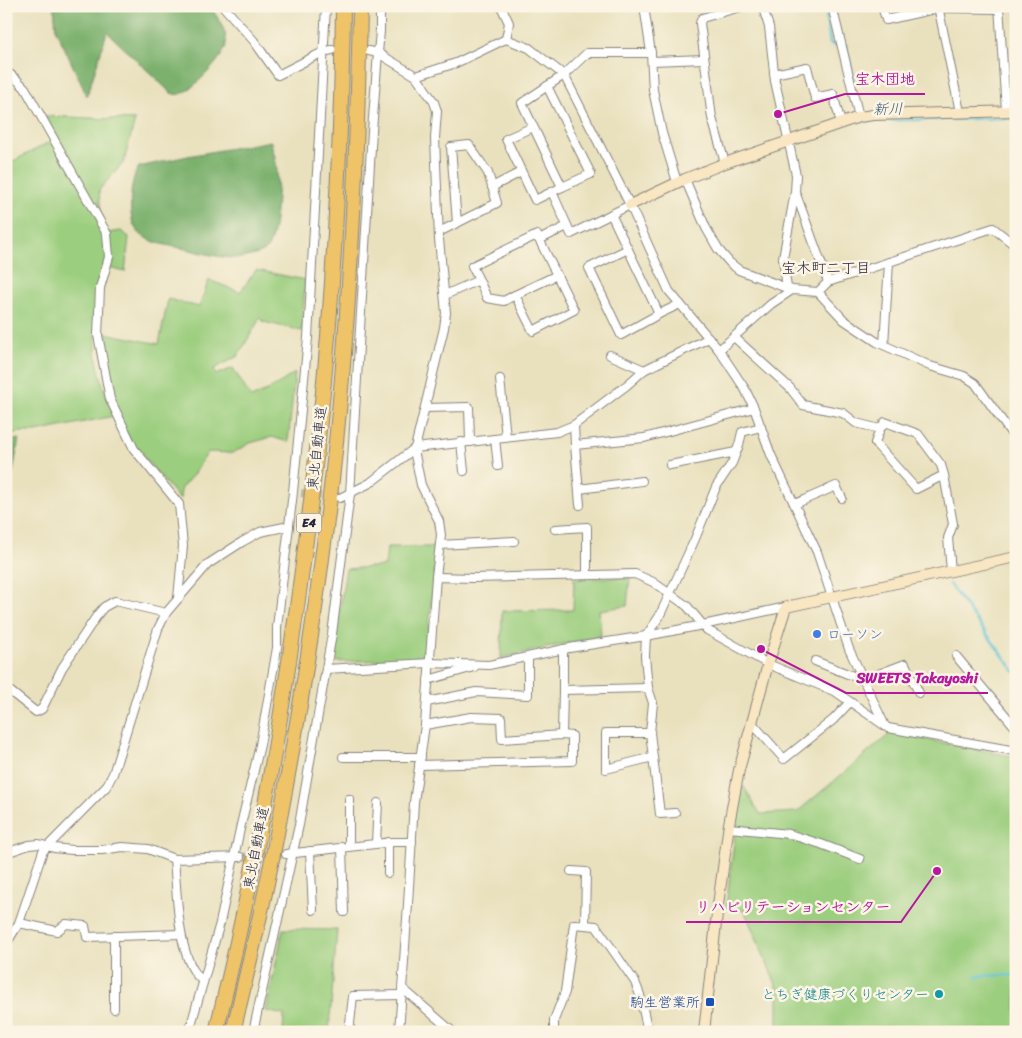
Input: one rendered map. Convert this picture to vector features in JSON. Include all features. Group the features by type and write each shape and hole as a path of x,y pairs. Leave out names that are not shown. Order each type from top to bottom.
{"highway":[{"name":"東北自動車道","path":"216,1032 260,834 295,624 310,513 332,285 338,187 343,6"},
{"name":"東北自動車道","path":"233,1032 275,845 294,742 329,504 349,286 358,105 360,6"}],"street":[{"path":"223,6 254,41 278,75 323,52 332,50"},
{"path":"190,1032 237,857 260,745 277,648 277,627 293,492 308,338 326,6"},
{"path":"253,1032 290,853 299,825 332,634 350,494 380,31 380,6"},
{"path":"501,6 509,23 506,39"},
{"path":"644,6 651,57 653,90 662,133 681,181 718,249 739,270 789,289 818,292 844,320 877,342 930,366 964,376 975,383 1016,440"},
{"path":"725,163 712,118 700,23 702,18 744,6"},
{"path":"832,6 859,116"},
{"path":"552,192 571,234 681,181 725,163 859,116 1011,111 999,7 939,7 886,20 882,6"},
{"path":"762,7 769,27 774,74 796,175 796,192 783,258 789,289"},
{"path":"939,7 960,112"},
{"path":"416,76 456,63 506,39 529,48 564,75 630,205 669,291 719,350 745,389 771,455 816,552 849,649 885,726"},
{"path":"369,52 378,53 416,76 434,102 437,111 435,138 439,232 446,313 415,448 421,485 439,520 441,535 425,724 414,802 399,1032"},
{"path":"562,187 522,103 564,75 587,53 704,59"},
{"path":"774,74 807,67 815,98 833,94 841,123"},
{"path":"6,71 25,88 108,234 109,257 100,288 98,335 110,399 134,449 179,504 183,546 178,598"},
{"path":"533,127 506,139 535,200 591,174 547,86"},
{"path":"439,232 457,223 497,203 488,172 469,145 451,147 457,223"},
{"path":"492,187 521,172"},
{"path":"796,192 828,282"},
{"path":"611,214 659,314"},
{"path":"539,240 567,226"},
{"path":"818,292 828,282 993,228 1016,246"},
{"path":"515,295 533,331 574,310 557,275 539,240 537,235 472,266 487,298 504,301 515,295 557,275"},
{"path":"628,249 588,268 620,335 680,304"},
{"path":"884,345 889,262"},
{"path":"445,295 479,280"},
{"path":"719,350 789,289"},
{"path":"734,337 790,388 803,405 842,413 856,423 880,430"},
{"path":"340,498 370,483 415,448 557,432 574,425 644,370 709,338"},
{"path":"610,355 644,370"},
{"path":"500,379 506,438"},
{"path":"425,408 468,407 470,442"},
{"path":"576,445 644,438 754,408"},
{"path":"944,475 916,489 875,443 885,422 918,434 941,465 944,475 953,524 948,538 951,571"},
{"path":"574,425 580,505"},
{"path":"676,813 660,814 650,733 653,703 648,688 644,656 646,636 658,617 695,539 716,487 732,463 742,432 761,428"},
{"path":"494,439 498,466"},
{"path":"461,442 464,471"},
{"path":"670,465 736,452"},
{"path":"579,489 642,481"},
{"path":"794,504 836,486 842,498"},
{"path":"293,492 301,494"},
{"path":"6,944 19,924 42,851 106,787 113,774 158,630 166,613 208,564 260,532 289,526"},
{"path":"556,529 587,527 588,575"},
{"path":"440,546 514,541"},
{"path":"326,669 429,663 489,665 563,649 703,625 1016,557"},
{"path":"436,577 473,578 635,574 653,582 687,606 707,630 768,664 836,692 888,728 1016,751"},
{"path":"6,688 36,712 42,709 62,668 104,607 115,601 166,613"},
{"path":"704,1032 718,905 739,770 768,664 786,607"},
{"path":"562,735 563,649"},
{"path":"956,656 1016,728"},
{"path":"427,702 476,692 528,694 528,657"},
{"path":"815,661 863,680 905,664 919,693"},
{"path":"428,680 481,665"},
{"path":"563,690 648,688"},
{"path":"752,723 784,759 834,720 850,702"},
{"path":"343,757 420,761 572,761 572,736 502,739 501,718 471,717 425,724"},
{"path":"650,733 606,733 606,769 653,757"},
{"path":"344,912 345,847 349,799"},
{"path":"376,844 378,803"},
{"path":"729,828 789,834 860,859"},
{"path":"290,853 388,842 412,842"},
{"path":"388,842 388,873"},
{"path":"6,853 29,845 39,844 72,850 102,850 122,847 148,849 174,859 237,857"},
{"path":"310,851 313,910"},
{"path":"174,859 181,934 186,954 194,972 203,982"},
{"path":"571,871 586,872 585,925"},
{"path":"19,924 56,931 66,924 85,926 87,937 181,934"},
{"path":"554,1032 554,1020 564,992 574,924 596,926 634,982 640,995 648,1032"},
{"path":"114,936 114,1008"},
{"path":"349,1032 353,996 401,991 454,1032"}],"green space":[{"path":"54,6 210,6 224,29 226,45 220,57 201,79 188,90 181,94 176,94 171,93 107,32 87,96 56,30"},
{"path":"45,116 135,120 124,162 99,190 101,234 121,231 129,237 125,272 105,267 98,310 96,347 98,367 114,416 36,432 20,432 6,436 6,165 57,138"},
{"path":"271,141 276,160 277,195 273,234 266,250 241,258 218,256 158,243 144,237 136,229 131,216 131,198 133,179 139,167"},
{"path":"256,270 305,280 302,331 264,322 260,318 238,356 214,369 216,375 233,368 251,398 269,390 295,373 288,442 272,437 250,443 233,453 208,452 193,475 181,488 180,500 130,441 116,409 100,332 159,344 168,299 199,307 209,280 240,292"},
{"path":"19,439 11,482 11,493 6,513 6,441"},
{"path":"387,547 437,547 426,654 421,658 338,662 332,656 346,569 385,566"},
{"path":"630,577 627,606 599,610 601,636 501,658 502,611 573,610 574,579"},
{"path":"891,733 1016,757 1016,1032 778,1032 778,989 744,910 726,907 739,802 743,785 760,814 797,812"},
{"path":"283,929 337,930 329,1032 283,1032 284,1015 266,1011"}],"waterway":[{"name":"新川","path":"825,6 830,43 835,46 846,45 854,81"},
{"name":"新川","path":"864,121 1016,118"},
{"path":"949,584 1016,673"},
{"path":"976,976 1016,975"}],"tunnel":[{"path":"301,493 333,497"},
{"path":"240,857 286,854"}],"place":[{"name":"宝木団地","path":"778,114"},
{"name":"ローソン","path":"817,634"},
{"name":"SWEETS Takayoshi","path":"761,649"},
{"name":"リハビリテーションセンター","path":"937,871"},
{"name":"とちぎ健康づくりセンター","path":"939,994"},
{"name":"駒生営業所","path":"710,1002"}],"district":[{"name":"宝木町二丁目","path":"826,268"}]}
